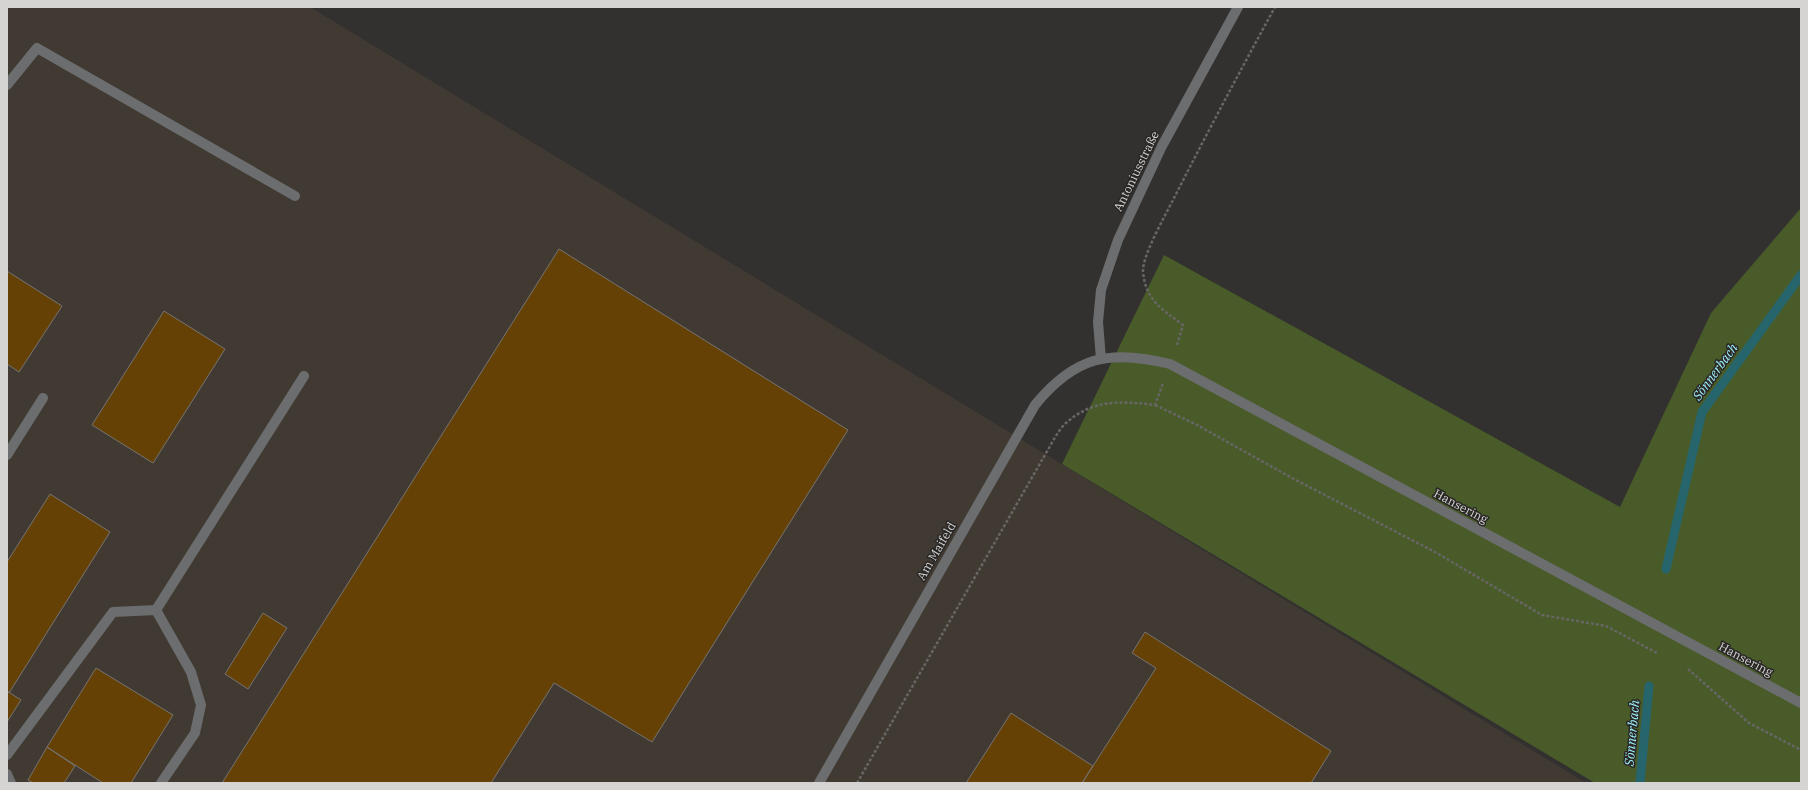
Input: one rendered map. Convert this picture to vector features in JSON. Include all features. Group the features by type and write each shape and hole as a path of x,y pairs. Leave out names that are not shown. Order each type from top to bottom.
{"street":[{"name":"Antoniusstraße","path":"1101,359 1098,322 1101,290 1118,240 1162,146 1238,7"},
{"path":"7,85 37,48 295,196"},
{"name":"Hansering","path":"1101,359 1123,356 1146,358 1170,364 1801,703"},
{"name":"Am Maifeld","path":"819,783 1035,405 1048,389 1064,375 1079,365 1101,359"},
{"path":"156,610 304,376"},
{"path":"7,455 43,398"},
{"path":"7,755 113,612 156,610"},
{"path":"156,610 191,672 201,704 195,733 161,783"},
{"path":"7,774 11,783"}],"path":[{"path":"1151,243 1206,134 1275,7"},
{"path":"1154,405 1197,425 1292,478 1435,552 1542,615 1606,626 1660,654"},
{"path":"857,783 1038,466 1065,424"},
{"path":"1681,665 1688,669 1749,723 1801,750"}],"shaded area":[{"path":"7,7 310,7 1586,783 7,783"}],"green space":[{"path":"1801,208 1801,783 1595,783 1062,464 1164,255 1620,507 1711,313"}],"building":[{"path":"559,249 848,430 652,742 554,683 491,783 222,783"},
{"path":"7,271 62,306 19,372 7,364"},
{"path":"164,311 225,349 153,463 92,425"},
{"path":"50,494 110,532 9,693 7,691 7,562"},
{"path":"263,613 287,628 248,689 225,674"},
{"path":"1145,632 1331,751 1311,783 1082,783 1156,668 1132,653"},
{"path":"96,668 173,715 131,783 103,783 47,747"},
{"path":"7,691 21,700 7,722"},
{"path":"1011,713 1093,766 1082,783 966,783"},
{"path":"47,747 75,766 64,783 33,783 28,780"}],"waterway":[{"name":"Sönnerbach","path":"1666,569 1702,412 1801,275"},
{"name":"Sönnerbach","path":"1640,783 1649,686"}]}
